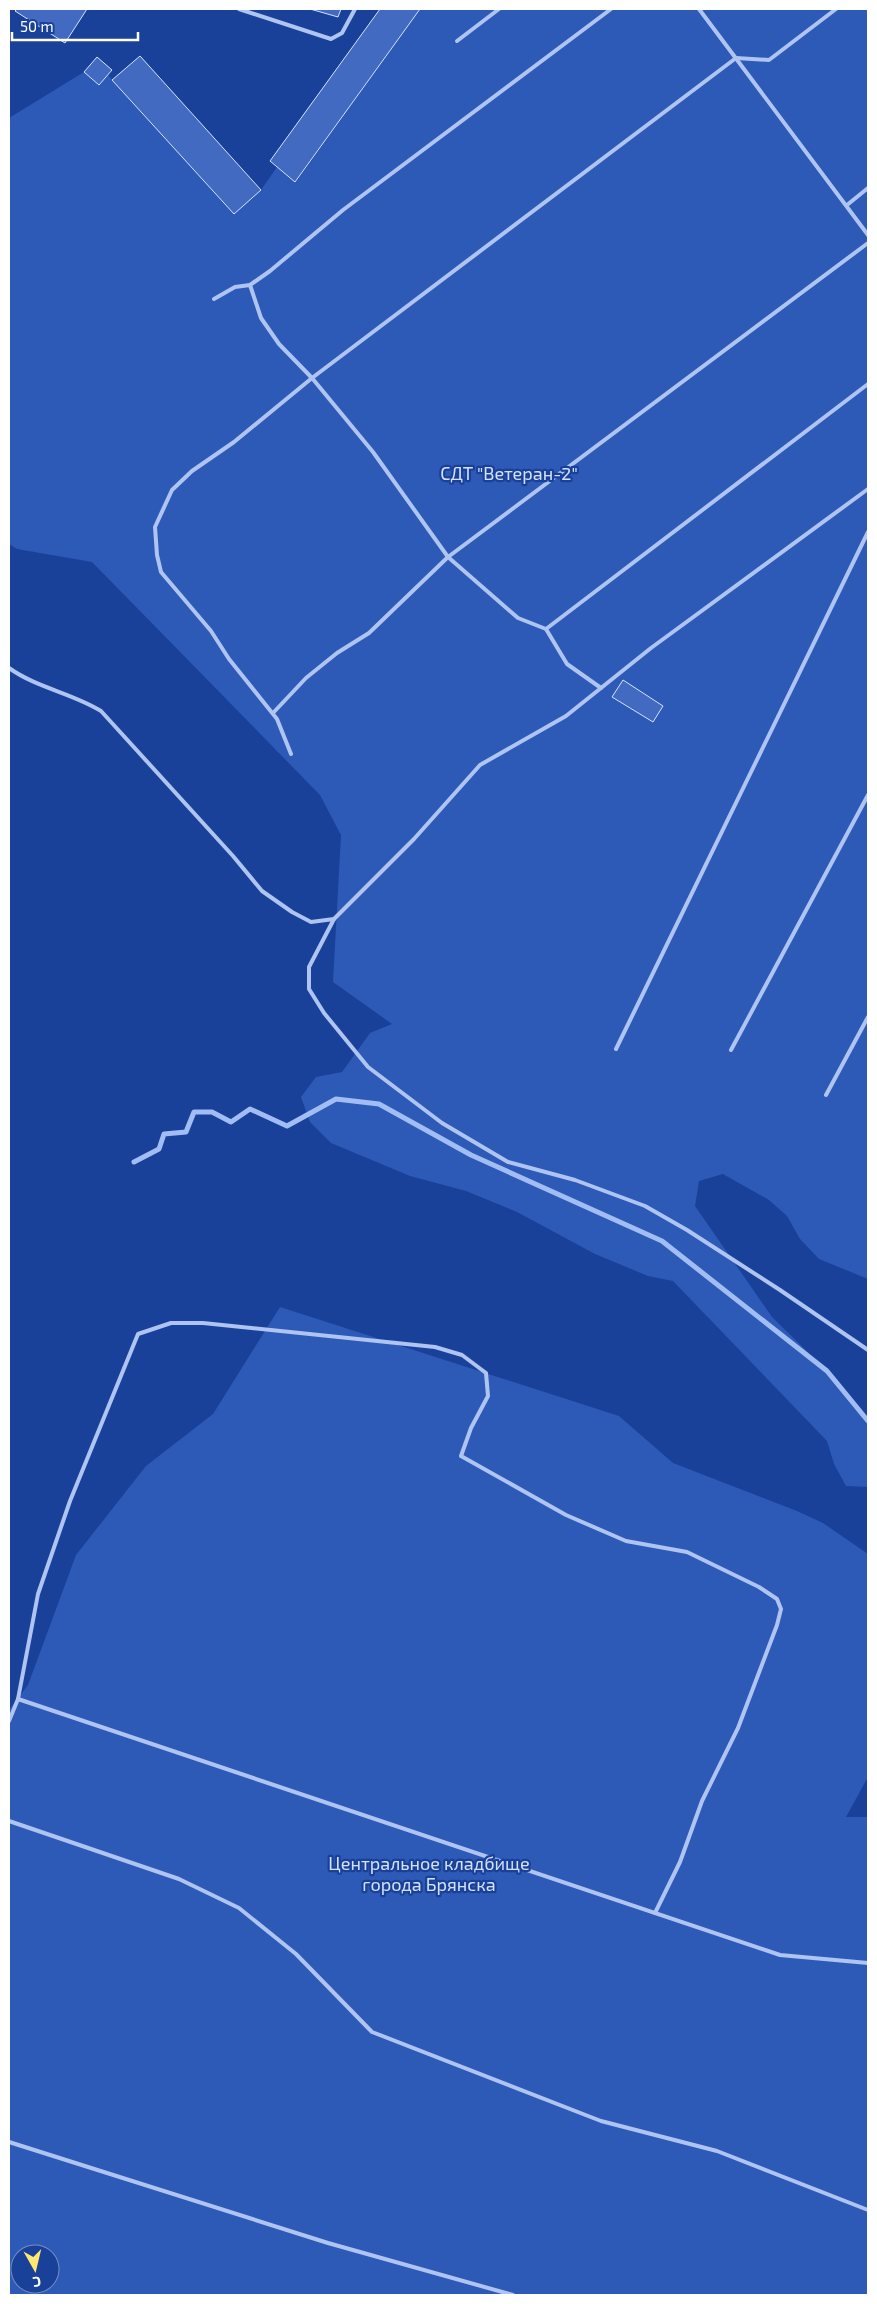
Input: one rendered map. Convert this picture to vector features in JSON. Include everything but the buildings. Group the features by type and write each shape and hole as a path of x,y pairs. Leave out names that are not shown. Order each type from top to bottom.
{"lane":[{"path":"239,9 331,39 342,33 355,9"},
{"path":"457,41 499,9"},
{"path":"214,299 235,287 250,285 343,210 611,9"},
{"path":"699,9 868,234"},
{"path":"291,754 290,747 273,713 229,659 211,631 161,572 157,555 155,527 172,490 192,471 234,442 312,378 736,58 769,60 836,9"},
{"path":"847,205 868,188"},
{"path":"273,713 306,678 336,653 369,633 448,557 868,243"},
{"path":"250,285 261,318 279,344 312,378 373,452 448,557 518,618 546,630 567,664 601,688"},
{"path":"546,630 868,384"},
{"path":"868,489 651,648 566,716 480,765 414,838 334,919 309,967 309,989 324,1013 368,1068 442,1123 508,1162 575,1180 645,1206 703,1240 868,1350"},
{"path":"616,1048 868,532"},
{"path":"9,668 56,691 82,699 101,711 262,891 292,912 311,922 334,919"},
{"path":"731,1050 868,795"},
{"path":"826,1095 868,1017"},
{"path":"9,1721 18,1699 38,1594 70,1501 138,1334 171,1323 203,1323 435,1347 462,1355 486,1373 488,1396 471,1428 461,1456 566,1515 626,1541 687,1552 759,1587 777,1599 781,1609 777,1625 738,1728 702,1800 680,1862 655,1913"},
{"path":"18,1699 780,1955 868,1964"},
{"path":"9,1821 179,1879 239,1908 296,1954 372,2032 601,2121 717,2151 868,2210"},
{"path":"9,2142 328,2243 513,2295"}],"green space":[{"name":"СДТ \"Ветеран-2\"","path":"420,9 868,9 868,1279 819,1259 800,1239 787,1216 769,1200 723,1174 699,1181 695,1206 772,1317 827,1371 868,1419 868,1487 846,1486 834,1464 827,1441 673,1281 648,1276 595,1254 517,1212 466,1191 410,1176 331,1143 310,1122 301,1097 316,1077 342,1072 370,1033 392,1024 333,982 341,835 320,795 92,562 17,549 9,544 9,118 84,72 99,85 108,75 234,214 261,190 277,167 296,182"},
{"name":"Центральное кладбище города Брянска","path":"280,1307 619,1416 673,1463 823,1523 868,1554 868,1777 846,1817 868,1817 868,2295 9,2295 9,1710 28,1685 76,1555 146,1466 213,1414"}],"waterway":[{"path":"134,1162 159,1149 164,1134 186,1132 194,1112 212,1112 231,1122 250,1109 287,1126 336,1099 379,1104 471,1155 662,1241 827,1371 868,1421"}]}
